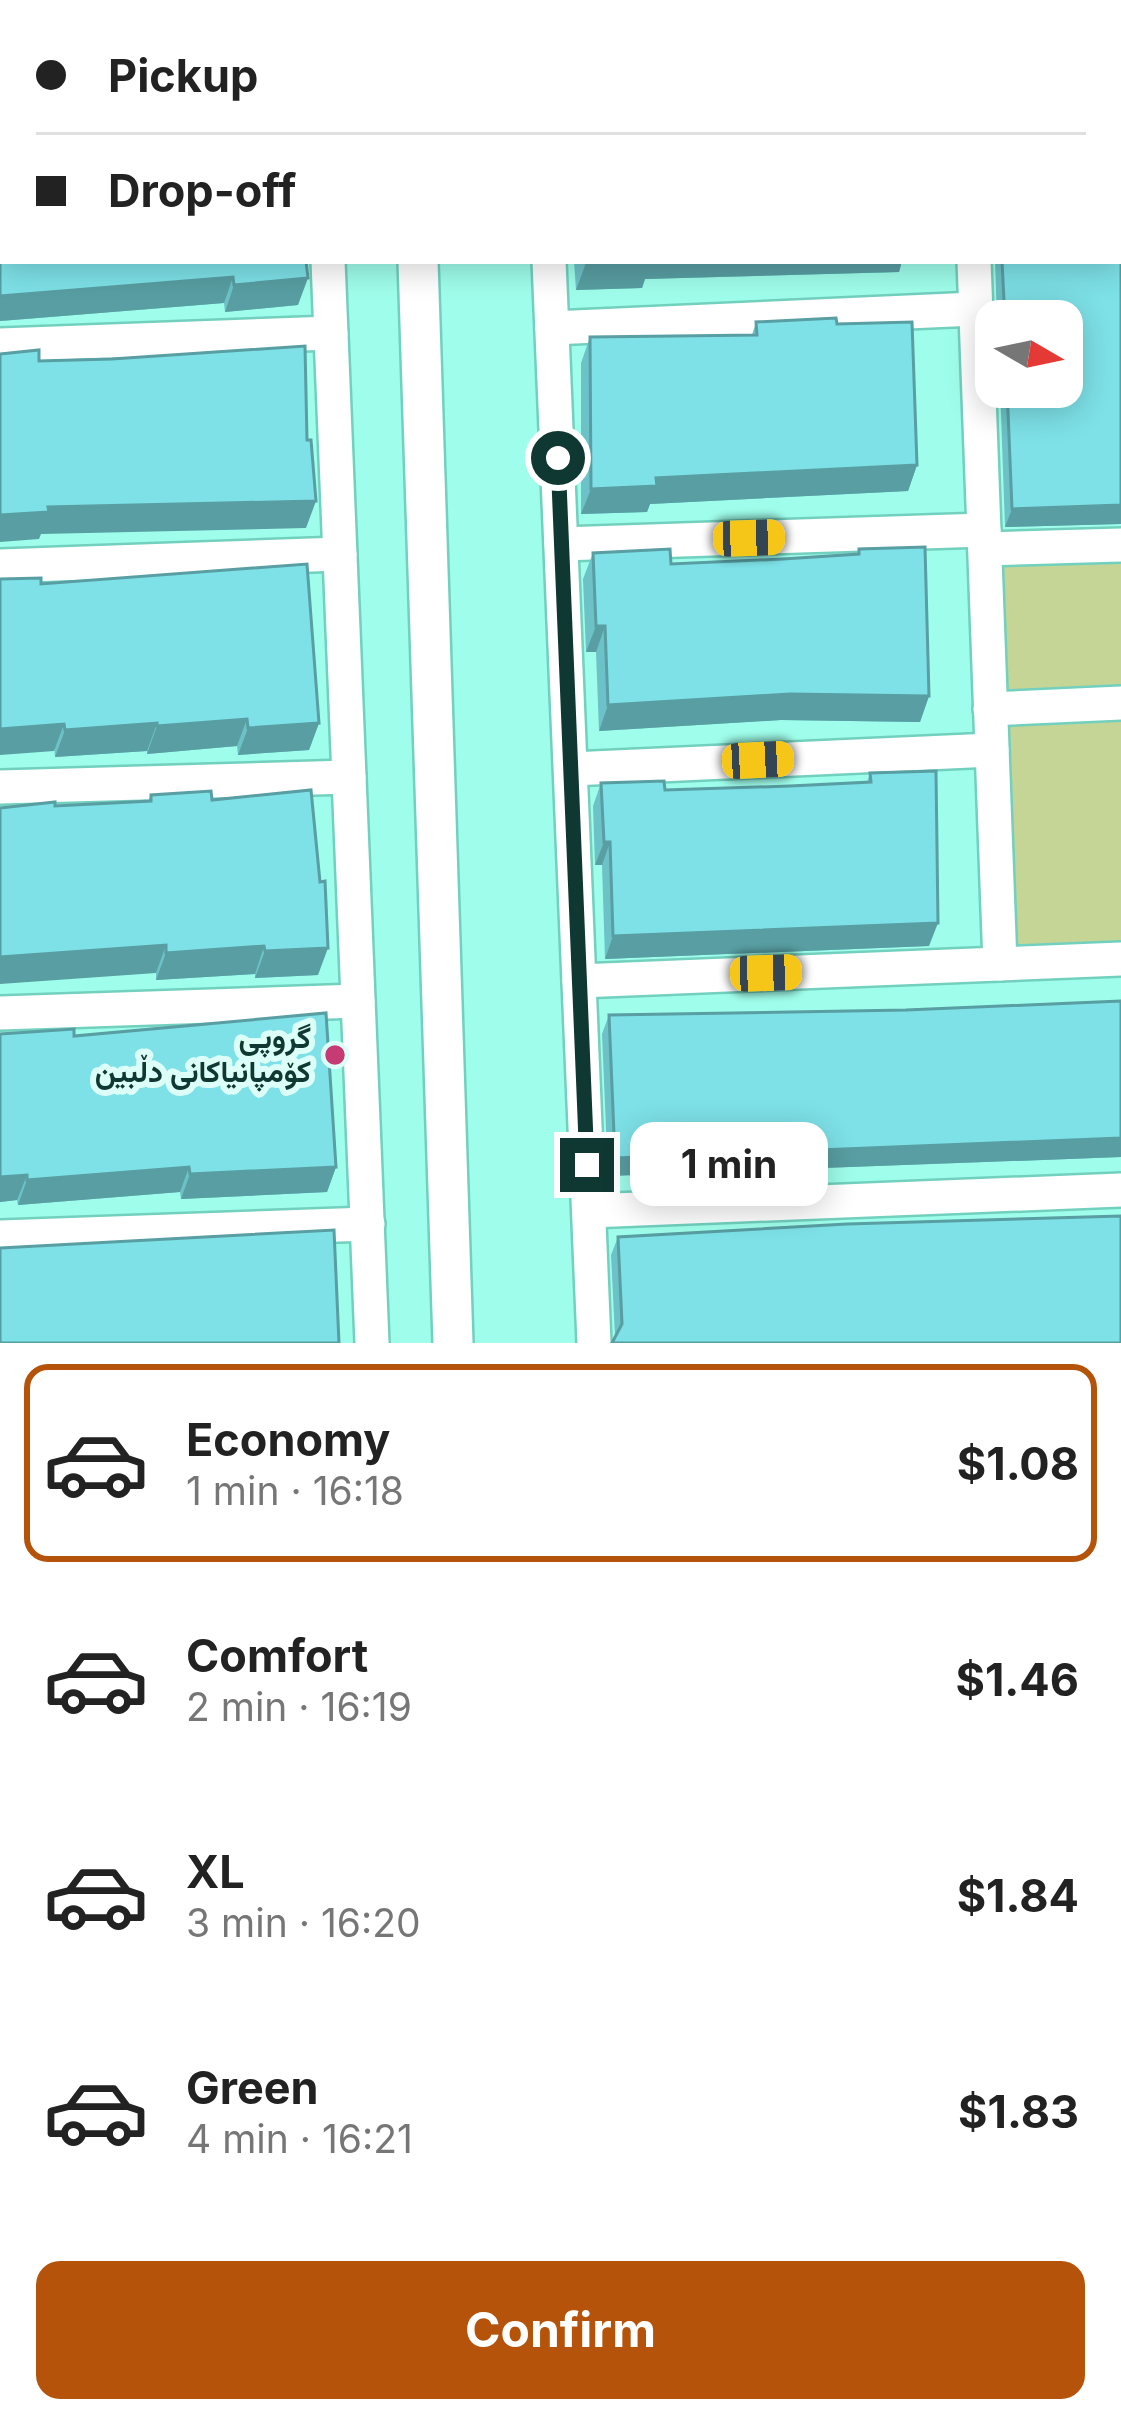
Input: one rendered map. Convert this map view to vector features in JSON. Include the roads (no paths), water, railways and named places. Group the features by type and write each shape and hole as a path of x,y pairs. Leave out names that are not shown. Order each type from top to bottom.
{"street":[{"path":"328,264 372,1343"},
{"path":"418,264 453,1343"},
{"path":"549,264 595,1343"},
{"path":"974,264 976,300"},
{"path":"552,328 975,309"},
{"path":"0,345 331,333"},
{"path":"979,408 1000,964"},
{"path":"561,544 984,540 1121,545"},
{"path":"0,566 340,554"},
{"path":"991,710 1121,703"},
{"path":"571,769 992,750"},
{"path":"0,788 349,777"},
{"path":"579,981 1121,959"},
{"path":"0,1013 358,1000"},
{"path":"589,1211 1121,1190"},
{"path":"0,1238 368,1224"}],"place":[{"name":"گروپی کۆمپانیاکانی دڵبین","path":"335,1055"}]}
